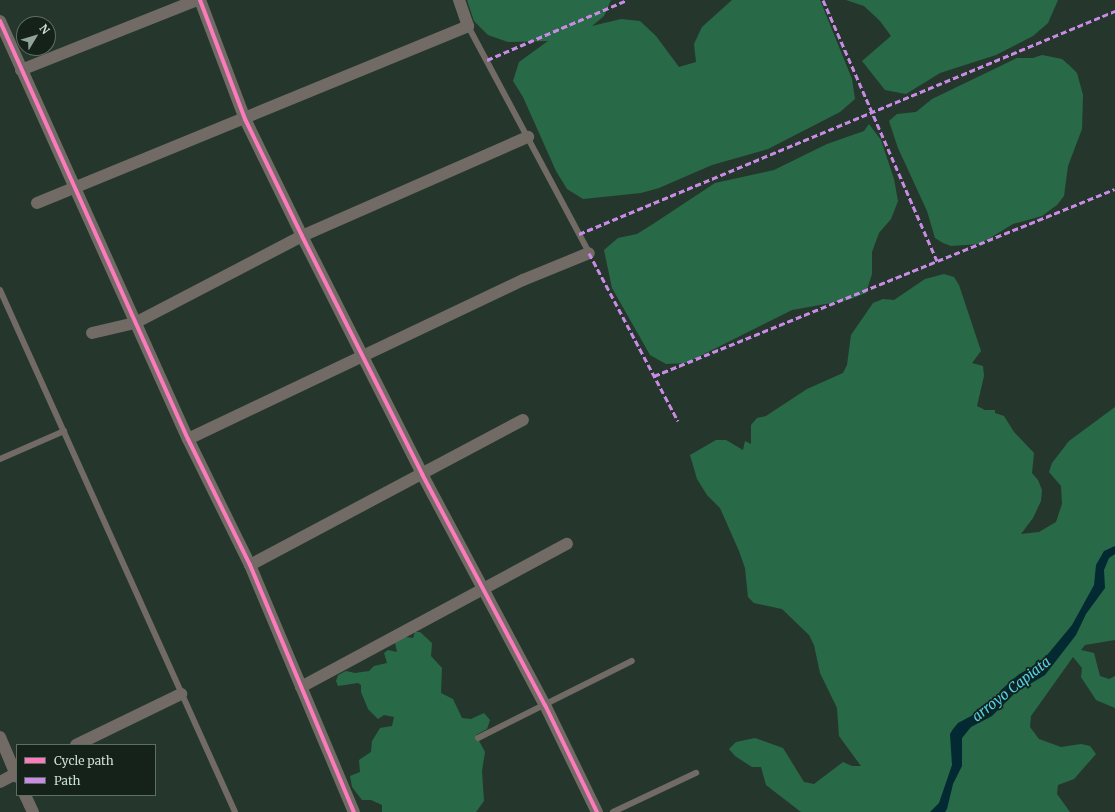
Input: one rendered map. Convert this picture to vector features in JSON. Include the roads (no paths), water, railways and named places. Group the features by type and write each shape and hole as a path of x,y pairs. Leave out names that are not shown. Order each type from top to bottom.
{"street":[{"path":"21,70 197,0"},
{"path":"200,0 245,119 302,236 422,474 545,705 597,812"},
{"path":"37,203 76,189 468,26 459,0"},
{"path":"0,22 188,439 250,565 354,812"},
{"path":"92,333 135,323 302,236 528,137"},
{"path":"188,439 524,280 589,253"},
{"path":"250,565 523,420"},
{"path":"301,686 485,590 568,544"},
{"path":"78,744 181,694"},
{"path":"0,737 16,773"},
{"path":"0,782 16,775"},
{"path":"25,796 33,812"}],"lane":[{"path":"468,26 589,253"},
{"path":"0,290 235,812"},
{"path":"0,459 64,431"},
{"path":"478,738 632,661"},
{"path":"613,812 696,773"}],"water":[{"name":"arroyo Capiata","path":"1115,546 1115,554 1109,558 1104,570 1105,588 1086,614 1076,635 1045,675 1015,693 992,716 971,727 962,738 962,766 953,784 947,809 945,812 930,812 939,803 952,765 950,734 953,729 958,723 990,706 1001,690 1018,675 1043,660 1072,625 1094,585 1096,565 1104,551"}]}
